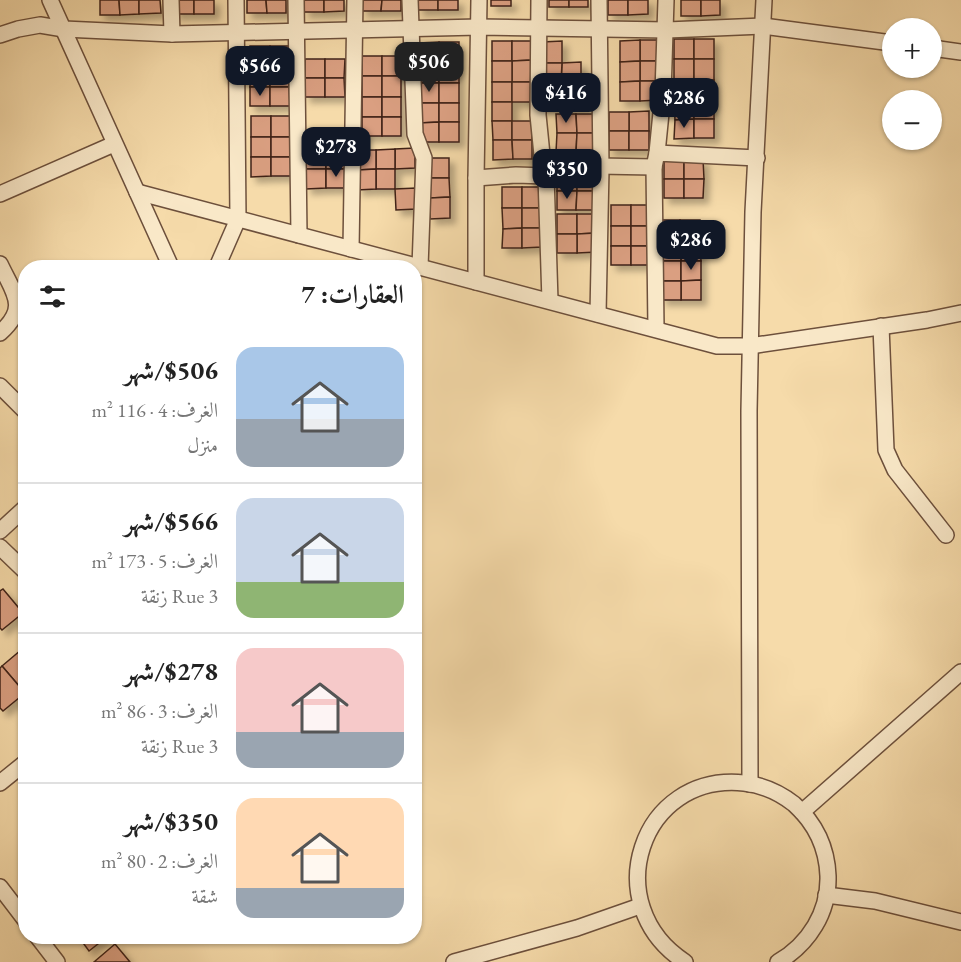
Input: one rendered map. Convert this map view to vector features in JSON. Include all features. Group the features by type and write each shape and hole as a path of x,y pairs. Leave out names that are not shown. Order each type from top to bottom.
{"street":[{"path":"50,0 168,260"},
{"path":"171,0 172,34"},
{"path":"220,260 238,219 236,0"},
{"path":"296,0 299,235"},
{"path":"351,249 355,0"},
{"path":"410,0 415,134 424,158 420,260"},
{"path":"476,282 479,0"},
{"path":"538,0 538,115 544,170 550,301"},
{"path":"598,314 601,168 599,0"},
{"path":"656,329 656,160 667,30 666,0"},
{"path":"750,784 750,346 753,223 764,0"},
{"path":"0,35 40,25 64,29 172,34 479,27 667,30 763,26 882,42"},
{"path":"942,49 961,52"},
{"path":"0,194 114,144"},
{"path":"476,178 544,170 601,168 656,160 757,158"},
{"path":"137,192 393,260"},
{"path":"0,264 18,303 16,315 0,333"},
{"path":"422,268 717,346 750,346 961,313"},
{"path":"881,326 886,450 895,470 945,535"},
{"path":"0,386 18,404"},
{"path":"0,531 18,514"},
{"path":"0,547 18,564"},
{"path":"802,812 961,672"},
{"path":"0,783 18,768"},
{"path":"685,962 674,955 653,933 640,906 637,891 638,861 642,847 656,820 678,799 691,792 720,783 750,784 778,794 802,812 819,836 824,850 827,865 823,910 808,936 778,962"},
{"path":"0,887 18,911"},
{"path":"826,896 875,901 961,921"},
{"path":"460,961 577,928 640,906"},
{"path":"43,944 57,962"}],"building":[{"path":"100,0 119,0 120,15 100,15"},
{"path":"119,0 139,0 139,14 120,15"},
{"path":"139,0 160,0 161,13 139,14"},
{"path":"174,0 194,0 194,14 174,14"},
{"path":"194,0 214,0 214,14 194,14"},
{"path":"247,0 266,0 267,13 247,13"},
{"path":"266,0 286,0 286,13 267,13"},
{"path":"304,0 324,0 324,12 304,12"},
{"path":"324,0 344,0 344,11 324,12"},
{"path":"362,0 382,0 381,11 362,11"},
{"path":"382,0 401,0 401,11 381,11"},
{"path":"418,0 438,0 438,10 418,10"},
{"path":"438,0 458,0 458,10 438,10"},
{"path":"491,0 511,0 511,6 491,6"},
{"path":"549,0 569,0 569,7 549,7"},
{"path":"569,0 588,0 588,7 569,7"},
{"path":"608,0 628,0 628,15 608,15"},
{"path":"628,0 648,0 648,14 628,15"},
{"path":"681,0 701,0 701,16 681,16"},
{"path":"701,0 720,0 720,15 701,16"},
{"path":"674,39 694,39 694,59 674,59"},
{"path":"694,39 714,39 714,59 694,59"},
{"path":"640,40 660,40 660,61 640,61"},
{"path":"640,40 640,61 620,62 620,41"},
{"path":"492,41 512,41 512,61 492,61"},
{"path":"512,41 532,41 532,60 512,61"},
{"path":"562,41 562,63 542,63 542,42"},
{"path":"439,42 459,42 459,62 439,62"},
{"path":"439,42 439,62 419,62 419,43"},
{"path":"250,46 270,46 270,67 250,67"},
{"path":"270,46 290,46 290,67 270,67"},
{"path":"362,56 382,56 382,76 362,76"},
{"path":"382,56 401,56 401,76 382,76"},
{"path":"305,59 325,59 325,78 305,78"},
{"path":"325,59 345,59 344,78 325,78"},
{"path":"674,59 694,59 694,80 674,80"},
{"path":"694,59 714,59 714,80 694,80"},
{"path":"532,60 532,82 512,82 512,61"},
{"path":"492,61 512,61 512,82 492,82"},
{"path":"640,61 660,61 660,81 640,81"},
{"path":"640,61 640,81 620,82 620,62"},
{"path":"419,62 439,62 439,83 419,83"},
{"path":"439,62 459,62 459,83 439,83"},
{"path":"581,62 581,82 561,83 562,63"},
{"path":"542,63 562,63 561,83 542,83"},
{"path":"250,67 270,67 270,87 250,87"},
{"path":"270,67 290,67 289,87 270,87"},
{"path":"362,76 382,76 382,97 362,97"},
{"path":"382,76 401,76 401,97 382,97"},
{"path":"305,78 325,78 325,97 305,97"},
{"path":"325,78 344,78 345,97 325,97"},
{"path":"674,80 694,80 694,100 674,100"},
{"path":"694,80 714,80 714,100 694,100"},
{"path":"640,81 640,101 620,101 620,82"},
{"path":"640,81 660,81 660,100 640,101"},
{"path":"492,82 512,82 512,102 492,102"},
{"path":"512,82 532,82 532,102 512,102"},
{"path":"581,82 581,102 562,102 561,83"},
{"path":"419,83 439,83 439,103 419,103"},
{"path":"439,83 459,83 459,103 439,103"},
{"path":"542,83 561,83 562,102 542,102"},
{"path":"250,87 270,87 270,106 250,106"},
{"path":"270,87 289,87 290,106 270,106"},
{"path":"362,97 382,97 382,117 362,117"},
{"path":"382,97 401,97 401,117 382,117"},
{"path":"674,100 694,100 694,119 675,120"},
{"path":"694,100 714,100 714,119 694,119"},
{"path":"492,102 512,102 512,121 492,121"},
{"path":"419,103 439,103 439,122 419,123"},
{"path":"439,103 459,103 459,122 439,122"},
{"path":"649,111 649,131 629,131 629,112"},
{"path":"609,112 629,112 629,131 609,131"},
{"path":"556,114 576,114 577,133 557,133"},
{"path":"576,114 596,114 596,133 577,133"},
{"path":"251,116 271,116 271,137 251,137"},
{"path":"271,116 290,116 291,137 271,137"},
{"path":"362,117 382,117 382,136 362,136"},
{"path":"382,117 401,117 401,136 382,136"},
{"path":"694,119 694,138 674,139 675,120"},
{"path":"694,119 714,119 714,138 694,138"},
{"path":"492,121 512,121 512,140 493,140"},
{"path":"512,121 532,121 532,140 512,140"},
{"path":"439,122 439,142 419,142 419,123"},
{"path":"439,122 459,122 459,142 439,142"},
{"path":"609,131 629,131 629,150 609,150"},
{"path":"629,131 649,131 649,150 629,150"},
{"path":"557,133 577,133 576,152 556,152"},
{"path":"577,133 596,133 596,152 576,152"},
{"path":"251,137 271,137 271,157 251,157"},
{"path":"271,137 291,137 291,157 271,157"},
{"path":"493,140 512,140 513,159 493,160"},
{"path":"512,140 532,140 532,159 513,159"},
{"path":"415,148 415,168 395,169 395,149"},
{"path":"395,149 395,169 376,169 376,150"},
{"path":"306,150 326,150 326,169 306,169"},
{"path":"326,150 346,150 346,169 326,169"},
{"path":"356,150 376,150 376,169 357,170"},
{"path":"251,157 271,157 271,176 251,177"},
{"path":"271,157 291,157 291,176 271,176"},
{"path":"429,158 449,158 449,178 429,178"},
{"path":"664,159 684,159 684,179 664,179"},
{"path":"684,159 703,159 704,179 684,179"},
{"path":"306,169 326,169 326,188 306,189"},
{"path":"326,169 346,169 346,188 326,188"},
{"path":"376,169 395,169 395,189 376,189"},
{"path":"376,169 376,189 357,190 357,170"},
{"path":"557,172 577,172 577,191 557,191"},
{"path":"577,172 596,172 596,191 577,191"},
{"path":"429,178 449,178 450,197 430,198"},
{"path":"664,179 684,179 684,198 664,198"},
{"path":"684,179 704,179 703,198 684,198"},
{"path":"502,187 522,187 522,208 502,208"},
{"path":"522,187 542,187 542,208 522,208"},
{"path":"416,188 416,209 396,210 395,189"},
{"path":"557,191 577,191 576,210 557,210"},
{"path":"577,191 596,191 596,210 576,210"},
{"path":"450,197 450,218 430,219 430,198"},
{"path":"611,205 631,205 631,226 611,226"},
{"path":"631,205 650,205 651,226 631,226"},
{"path":"502,208 522,208 522,228 503,229"},
{"path":"522,208 542,208 542,228 522,228"},
{"path":"557,214 577,214 577,234 557,234"},
{"path":"577,214 597,214 596,233 577,234"},
{"path":"661,220 680,220 680,240 661,240"},
{"path":"680,220 700,220 700,239 680,240"},
{"path":"611,226 631,226 631,246 611,246"},
{"path":"631,226 651,226 650,246 631,246"},
{"path":"522,228 522,248 502,248 503,229"},
{"path":"522,228 542,228 542,247 522,248"},
{"path":"596,233 597,252 577,253 577,234"},
{"path":"557,234 577,234 577,253 557,253"},
{"path":"700,239 701,261 681,261 680,240"},
{"path":"661,240 680,240 681,261 661,261"},
{"path":"611,246 631,246 631,265 611,265"},
{"path":"631,246 650,246 651,265 631,265"},
{"path":"661,261 681,261 681,281 661,281"},
{"path":"681,261 701,261 701,280 681,281"},
{"path":"701,280 701,300 681,300 681,281"},
{"path":"661,281 681,281 681,300 661,300"},
{"path":"3,589 18,607 18,617 2,630 0,628 0,591"},
{"path":"18,653 18,685 2,666"},
{"path":"2,666 18,685 18,699 3,711 0,708 0,668"},
{"path":"84,944 98,944 89,951"},
{"path":"115,944 130,962 94,962"}]}
